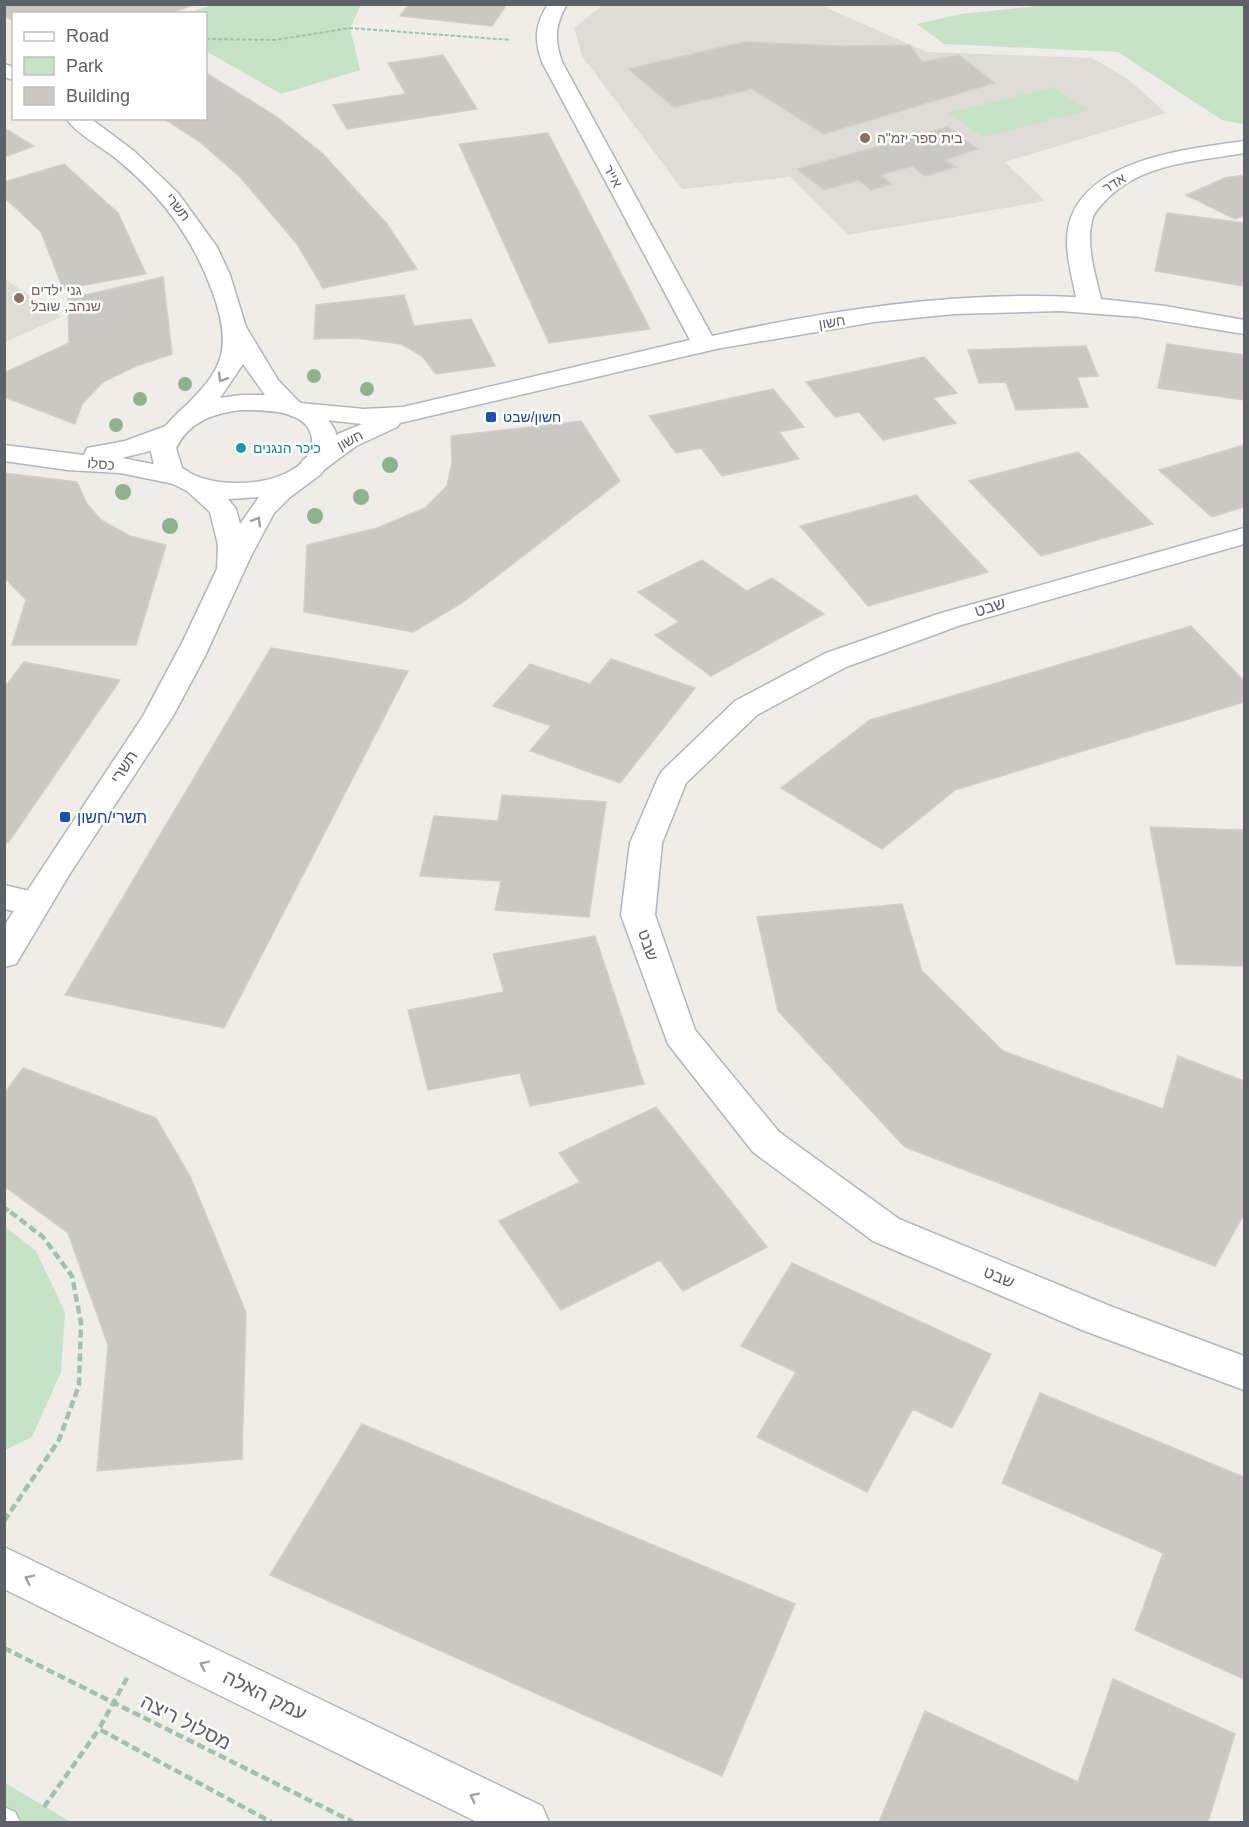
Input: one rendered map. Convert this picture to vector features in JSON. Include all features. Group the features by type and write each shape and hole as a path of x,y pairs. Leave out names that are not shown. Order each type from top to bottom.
{"street":[{"path":"545,43 547,19 558,4"},
{"name":"אייר","path":"545,43 552,63 705,346"},
{"name":"תשרי","path":"79,120 141,167 186,215 212,257 235,329 268,384 295,409"},
{"name":"אדר","path":"1090,304 1079,252 1082,216 1102,189 1138,169 1186,156 1245,147"},
{"name":"חשון","path":"295,409 374,418 427,409 705,346 832,321 945,306 1090,304 1171,314 1245,327"},
{"name":"תשרי","path":"179,425 222,381 234,355 235,329"},
{"path":"238,402 266,402 295,409 310,416 322,429 325,444 318,460 307,470 275,487 246,492 218,492 188,482 170,471 163,448 179,425 211,408 238,402"},
{"name":"חשון","path":"307,470 333,448 359,434 427,409"},
{"name":"כסלו","path":"14,454 64,458 105,453 151,442 179,425"},
{"name":"כסלו","path":"14,454 120,465 188,482"},
{"name":"תשרי","path":"4,954 19,900 163,708 216,603 229,572 271,499 307,470"},
{"name":"תשרי","path":"188,482 223,509 229,524 232,545 229,572"},
{"name":"שבט","path":"1245,536 951,619 836,660 746,708 673,778 646,843 638,915 680,1035 766,1142 886,1230 1096,1318 1245,1373"},
{"name":"עמק האלה","path":"4,1567 526,1822"}],"path":[{"path":"207,39 275,40 350,28 545,43"},
{"path":"4,1207 43,1237 72,1276 81,1323 79,1385 59,1440 4,1521"},
{"path":"40,1813 99,1729 112,1701 152,1640"},
{"name":"מסלול ריצה","path":"4,1648 353,1822"},
{"path":"99,1729 271,1822"}],"shaded area":[{"name":"בית ספר יזמ\"ה","path":"603,5 820,5 927,52 1092,58 1128,79 1166,113 1005,162 1045,201 848,235 790,177 682,189 582,56 574,28"},
{"name":"גני ילדים שנהב, שובל","path":"5,279 61,317 5,342"}],"green space":[{"path":"215,4 361,5 350,28 360,70 281,94 207,52 207,12 192,12"},
{"path":"1047,5 1244,5 1244,124 1222,120 1118,52 944,44 917,24 961,14"},
{"path":"1053,87 1088,110 982,137 948,113"},
{"path":"4,1226 36,1251 65,1312 61,1372 32,1437 5,1450"},
{"path":"5,1783 71,1822 5,1822"}],"building":[{"path":"4,4 193,5 174,12 12,12 12,20 4,16"},
{"path":"409,4 507,4 492,26 400,16"},
{"path":"744,42 842,46 910,45 922,62 959,55 994,83 824,134 752,89 674,107 628,69"},
{"path":"443,55 477,109 347,129 333,105 406,94 388,63"},
{"path":"207,74 277,117 323,154 387,224 417,269 323,288 297,244 240,177 200,142 166,120 207,120"},
{"path":"948,127 977,149 945,160 956,167 925,176 912,166 880,175 892,184 871,190 858,180 824,190 797,169"},
{"path":"4,128 34,146 4,157"},
{"path":"548,133 650,329 549,343 459,144"},
{"path":"64,164 118,213 146,274 63,289 41,232 4,197 4,182"},
{"path":"1244,175 1244,216 1235,219 1186,195 1225,178"},
{"path":"1167,213 1244,223 1244,286 1155,271"},
{"path":"163,277 172,354 136,366 103,382 82,404 75,424 4,397 4,373 69,343 68,299"},
{"path":"404,295 414,326 471,319 495,366 436,374 422,356 401,344 356,338 314,339 316,305"},
{"path":"1167,344 1244,355 1244,400 1158,388"},
{"path":"1086,346 1098,376 1077,377 1088,407 1016,410 1006,382 979,383 968,350"},
{"path":"924,357 957,393 933,398 956,423 883,440 859,412 835,417 806,382"},
{"path":"773,389 804,427 779,432 799,459 722,476 701,448 676,453 649,416"},
{"path":"581,421 620,481 462,603 413,632 304,612 307,545 377,528 425,508 447,486 452,462 451,436"},
{"path":"1244,445 1244,507 1212,517 1159,470"},
{"path":"1078,452 1153,524 1041,556 969,481"},
{"path":"4,473 77,482 87,504 101,520 130,536 166,545 136,645 12,645 26,600 4,577"},
{"path":"916,495 988,572 868,606 800,526"},
{"path":"702,560 747,591 772,578 824,614 711,676 655,635 679,622 638,592"},
{"path":"1191,626 1244,681 1244,702 955,790 882,849 781,788 870,720"},
{"path":"271,648 408,671 224,1028 65,995"},
{"path":"611,659 695,688 620,783 530,751 551,726 493,706 530,664 590,684"},
{"path":"24,662 120,680 8,843 4,842 4,688"},
{"path":"502,795 606,802 589,917 495,910 501,881 420,876 434,816 498,821"},
{"path":"1150,827 1244,830 1244,966 1176,964"},
{"path":"902,904 922,971 1003,1051 1163,1109 1178,1056 1244,1081 1244,1214 1215,1266 905,1147 778,1011 757,917"},
{"path":"595,936 644,1084 530,1106 520,1073 428,1090 408,1010 504,992 493,954"},
{"path":"23,1068 156,1118 191,1178 246,1313 242,1459 97,1471 108,1345 68,1233 4,1186 4,1094"},
{"path":"656,1107 767,1247 683,1291 660,1260 561,1310 499,1221 580,1182 559,1153"},
{"path":"792,1263 991,1354 952,1428 913,1409 867,1492 757,1437 796,1372 741,1346"},
{"path":"1040,1393 1244,1477 1244,1679 1135,1630 1163,1553 1002,1483"},
{"path":"362,1424 795,1604 722,1776 270,1575"},
{"path":"1113,1679 1235,1734 1208,1822 879,1822 925,1711 1078,1782"}],"place":[{"name":"בית ספר יזמ\"ה","path":"865,138"},
{"name":"גני ילדים שנהב, שובל","path":"19,298"},
{"name":"חשון/שבט","path":"491,417"},
{"name":"כיכר הנגנים","path":"241,448"},
{"name":"תשרי/חשון","path":"65,817"}]}
